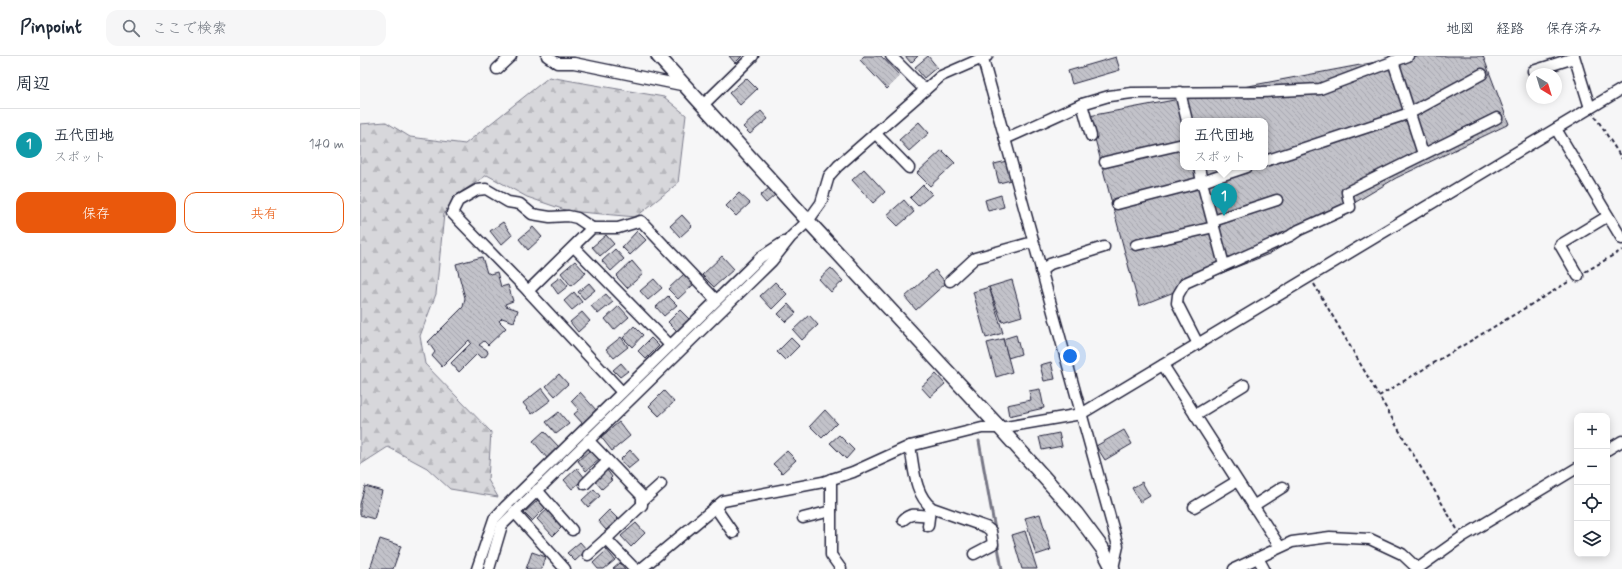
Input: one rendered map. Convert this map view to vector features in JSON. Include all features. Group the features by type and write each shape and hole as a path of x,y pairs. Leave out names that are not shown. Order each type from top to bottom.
{"street":[{"path":"496,68 511,56"},
{"path":"548,56 557,63 574,63 686,86"},
{"path":"658,56 808,221 1000,428 1076,513 1102,548 1112,569"},
{"path":"704,105 753,56"},
{"path":"891,56 925,90"},
{"path":"1005,139 1082,104 1109,96 1132,93 1262,92 1320,89 1408,56"},
{"path":"489,569 502,525 772,261 791,237 808,221 821,203 829,176 838,166 941,76 984,57 1033,242 1118,546 1112,569"},
{"path":"1542,68 1574,57 1590,108"},
{"path":"1393,62 1424,154"},
{"path":"1268,160 1410,113 1482,74"},
{"path":"641,569 723,501 823,482 853,472 910,446 982,428 1000,428 1081,414 1622,90"},
{"path":"1180,92 1186,118"},
{"path":"1082,104 1091,136"},
{"path":"1198,344 1177,302 1178,295 1185,283 1290,236 1299,230 1350,207 1347,192 1497,118"},
{"path":"1556,129 1622,239"},
{"path":"875,133 909,168"},
{"path":"1105,162 1180,145"},
{"path":"1200,170 1224,265"},
{"path":"1117,204 1202,182 1237,170"},
{"path":"622,392 452,213 458,201 477,190 486,189 508,202 520,204 532,214 550,217 568,216 576,218 592,228 618,228 641,221 716,300"},
{"path":"1136,245 1213,224 1277,200"},
{"path":"1578,276 1560,245 1608,216"},
{"path":"528,292 592,228"},
{"path":"477,569 494,519 761,257 791,237"},
{"path":"950,281 975,258 1033,242"},
{"path":"1041,271 1050,264 1104,246"},
{"path":"574,247 670,345"},
{"path":"1163,365 1280,547"},
{"path":"1195,415 1244,385"},
{"path":"588,440 642,496 642,505 588,555"},
{"path":"1609,449 1622,441"},
{"path":"910,446 919,492 930,511 928,526"},
{"path":"585,484 608,461"},
{"path":"1234,569 1292,542 1330,537 1370,539 1402,554 1418,569 1462,537 1574,470"},
{"path":"831,479 831,555 841,569"},
{"path":"1194,507 1237,481"},
{"path":"642,501 661,484"},
{"path":"1253,506 1284,487"},
{"path":"537,490 572,530"},
{"path":"715,507 733,533"},
{"path":"802,518 831,511"},
{"path":"903,520 907,515 930,511 986,527 991,531 993,544 974,554"},
{"path":"514,512 564,569"},
{"path":"606,539 636,569"},
{"path":"1258,558 1264,569"}],"path":[{"path":"1590,108 1622,159"},
{"path":"1379,396 1622,250"},
{"path":"1310,277 1462,537"}],"green space":[{"path":"549,77 664,97 686,115 678,183 636,217 568,211 527,197 487,175 454,197 444,214 436,294 420,336 425,364 491,432 488,480 498,497 450,489 427,468 388,447 360,465 360,124 386,122 410,137 465,144"}],"building":[{"path":"729,56 742,56 735,63"},
{"path":"864,56 881,56 900,76 887,89 860,60"},
{"path":"905,56 918,56 911,63"},
{"path":"928,56 937,67 924,78 915,67"},
{"path":"1408,56 1483,56 1509,124 1396,178 1269,254 1139,306 1089,116"},
{"path":"1116,57 1120,70 1072,84 1068,71"},
{"path":"746,78 757,89 740,105 729,93"},
{"path":"761,111 768,119 750,134 743,127"},
{"path":"919,122 929,133 909,151 899,140"},
{"path":"942,150 955,163 930,186 917,173"},
{"path":"1007,161 1011,180 999,183 994,164"},
{"path":"864,169 885,192 873,203 852,180"},
{"path":"923,185 932,194 918,206 910,198"},
{"path":"769,188 775,195 766,203 760,196"},
{"path":"739,193 750,203 736,216 726,206"},
{"path":"1001,195 1004,207 988,211 985,200"},
{"path":"904,200 914,212 898,226 887,215"},
{"path":"682,215 692,226 680,237 670,226"},
{"path":"503,222 512,235 501,245 490,231"},
{"path":"533,227 542,237 528,250 519,239"},
{"path":"637,231 646,240 630,255 622,247"},
{"path":"606,235 614,244 600,256 592,247"},
{"path":"615,249 624,259 611,271 602,261"},
{"path":"722,256 734,269 714,287 702,275"},
{"path":"482,257 487,273 490,274 497,272 501,287 508,285 513,301 505,304 506,306 518,310 514,322 502,318 499,321 506,328 488,345 484,341 479,345 487,350 488,353 486,356 481,358 477,354 459,372 451,363 471,343 469,340 442,367 432,356 435,352 428,342 463,307 465,298 456,264"},
{"path":"575,261 586,273 571,286 561,273"},
{"path":"632,261 643,274 627,288 616,276"},
{"path":"831,268 843,281 831,292 819,279"},
{"path":"935,270 946,283 916,310 905,297"},
{"path":"684,274 694,284 678,299 668,289"},
{"path":"560,277 568,286 558,294 551,284"},
{"path":"654,279 662,288 648,300 640,291"},
{"path":"1012,280 1022,316 1002,322 989,287"},
{"path":"775,282 787,294 772,309 760,296"},
{"path":"589,283 595,290 584,299 578,292"},
{"path":"989,287 1003,333 986,338 973,292"},
{"path":"574,292 582,302 572,310 564,301"},
{"path":"606,294 613,302 598,314 591,306"},
{"path":"668,296 677,305 664,316 656,307"},
{"path":"788,304 796,313 786,322 778,314"},
{"path":"619,306 629,317 614,330 605,319"},
{"path":"680,310 689,319 677,331 668,322"},
{"path":"582,312 590,321 578,332 570,322"},
{"path":"809,315 818,325 802,340 793,330"},
{"path":"634,326 643,335 632,347 623,338"},
{"path":"1016,335 1021,354 1008,358 1003,339"},
{"path":"621,337 628,347 614,358 606,349"},
{"path":"651,338 659,346 646,359 638,351"},
{"path":"791,338 799,346 785,360 777,352"},
{"path":"1003,339 1012,372 996,377 987,343"},
{"path":"1051,362 1055,379 1044,381 1040,365"},
{"path":"621,363 628,371 620,377 613,370"},
{"path":"559,374 568,384 555,396 546,386"},
{"path":"936,374 945,384 930,397 921,387"},
{"path":"542,388 551,400 532,414 523,403"},
{"path":"1040,389 1044,408 1009,416 1007,405 1031,400 1029,391"},
{"path":"664,391 674,402 659,416 649,406"},
{"path":"580,392 597,411 583,424 574,414 579,410 571,401"},
{"path":"825,410 837,423 822,438 810,426"},
{"path":"559,412 569,424 556,434 546,422"},
{"path":"619,422 630,436 612,451 601,437"},
{"path":"1124,430 1132,444 1105,460 1096,446"},
{"path":"544,431 559,447 547,458 533,441"},
{"path":"1059,433 1062,446 1042,450 1039,437"},
{"path":"839,435 854,450 846,459 830,443"},
{"path":"591,449 600,459 586,471 578,461"},
{"path":"630,450 639,460 628,469 620,460"},
{"path":"787,451 796,460 782,473 773,464"},
{"path":"577,468 585,478 572,489 564,480"},
{"path":"607,470 612,477 610,479 612,480 602,489 595,481"},
{"path":"1142,482 1150,496 1140,502 1132,488"},
{"path":"365,486 382,491 374,519 360,515 360,504"},
{"path":"594,489 600,496 588,507 582,500"},
{"path":"538,500 545,508 532,521 524,513"},
{"path":"549,508 564,525 553,536 537,519"},
{"path":"609,510 618,519 606,530 598,521"},
{"path":"1040,514 1051,550 1036,555 1025,518"},
{"path":"636,523 645,533 631,547 621,536"},
{"path":"1025,531 1037,569 1022,569 1012,535"},
{"path":"380,539 401,546 393,569 370,569"},
{"path":"580,542 587,550 575,561 567,553"},
{"path":"607,550 615,560 604,569 598,569 593,563"},
{"path":"532,552 546,557 542,569 526,569"},
{"path":"620,563 625,569 613,569"}],"waterway":[{"path":"979,441 1002,569"}],"place":[{"name":"五代団地","path":"1224,216"}]}
